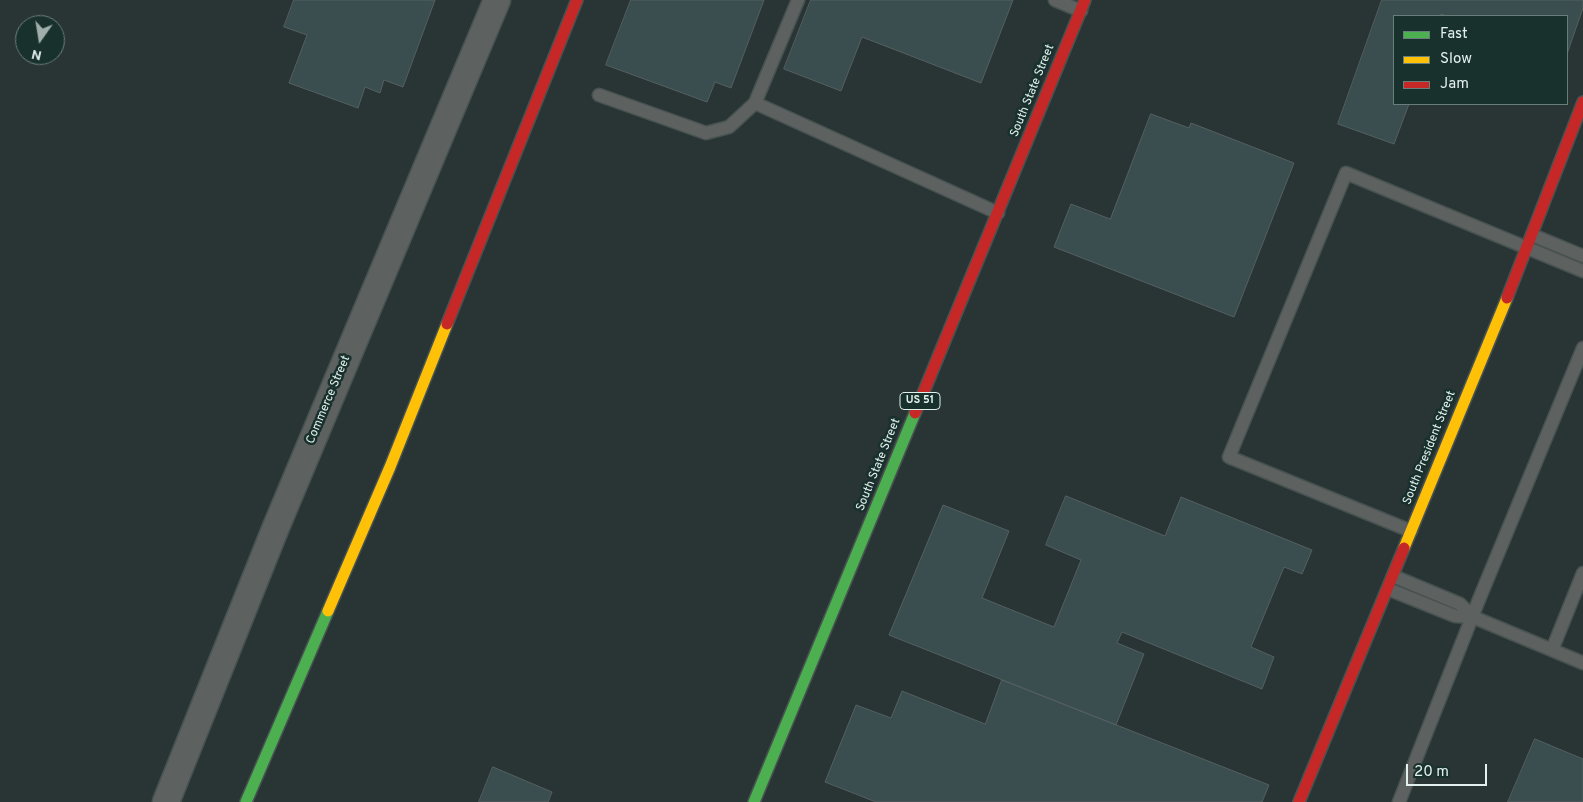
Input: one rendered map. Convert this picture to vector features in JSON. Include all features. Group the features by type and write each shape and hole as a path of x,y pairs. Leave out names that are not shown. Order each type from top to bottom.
{"street":[{"name":"Commerce Street","path":"166,802 276,527 497,0"},
{"path":"246,802 390,467 576,0"},
{"name":"South State Street","path":"754,802 1083,6"},
{"name":"South President Street","path":"1299,802 1532,235 1583,102"}],"lane":[{"path":"599,96 706,133 729,127 755,103 798,0"},
{"path":"1055,0 1083,6"},
{"path":"755,103 998,213"},
{"path":"1412,530 1229,457 1346,173 1583,271"},
{"path":"1532,235 1583,256"},
{"path":"1399,802 1583,348"},
{"path":"1552,650 1583,573"},
{"path":"1393,576 1460,604 1473,617"},
{"path":"1388,589 1455,616 1473,617 1583,663"}],"building":[{"path":"294,0 435,0 403,87 384,80 380,93 365,87 358,108 289,83 307,35 284,27"},
{"path":"631,0 764,0 731,88 715,82 707,102 606,65"},
{"path":"811,0 1013,0 981,83 862,37 841,91 784,69"},
{"path":"1382,0 1583,0 1583,8 1568,51 1568,15 1393,15 1393,105 1409,105 1394,144 1338,124"},
{"path":"1151,114 1189,128 1191,123 1294,163 1234,317 1054,247 1071,204 1110,219"},
{"path":"1066,496 1165,536 1181,497 1312,550 1302,574 1284,567 1251,647 1274,657 1262,689 1122,632 1117,643 1144,654 1116,725 889,635 943,505 1009,531 982,598 1054,627 1081,560 1046,545"},
{"path":"1002,680 1269,785 1262,802 876,802 825,782 856,705 891,718 902,691 985,724"},
{"path":"1535,739 1583,759 1583,802 1508,802"},
{"path":"493,767 552,792 548,802 479,802"}],"traffic: fast":[{"path":"754,802 915,413"},
{"path":"246,802 328,611"}],"traffic: slow":[{"path":"1404,548 1507,298"},
{"path":"328,611 390,467 447,324"}],"traffic: jam":[{"path":"447,324 577,0"},
{"path":"915,413 1085,0"},
{"path":"1507,298 1583,102"},
{"path":"1299,802 1404,548"}]}
